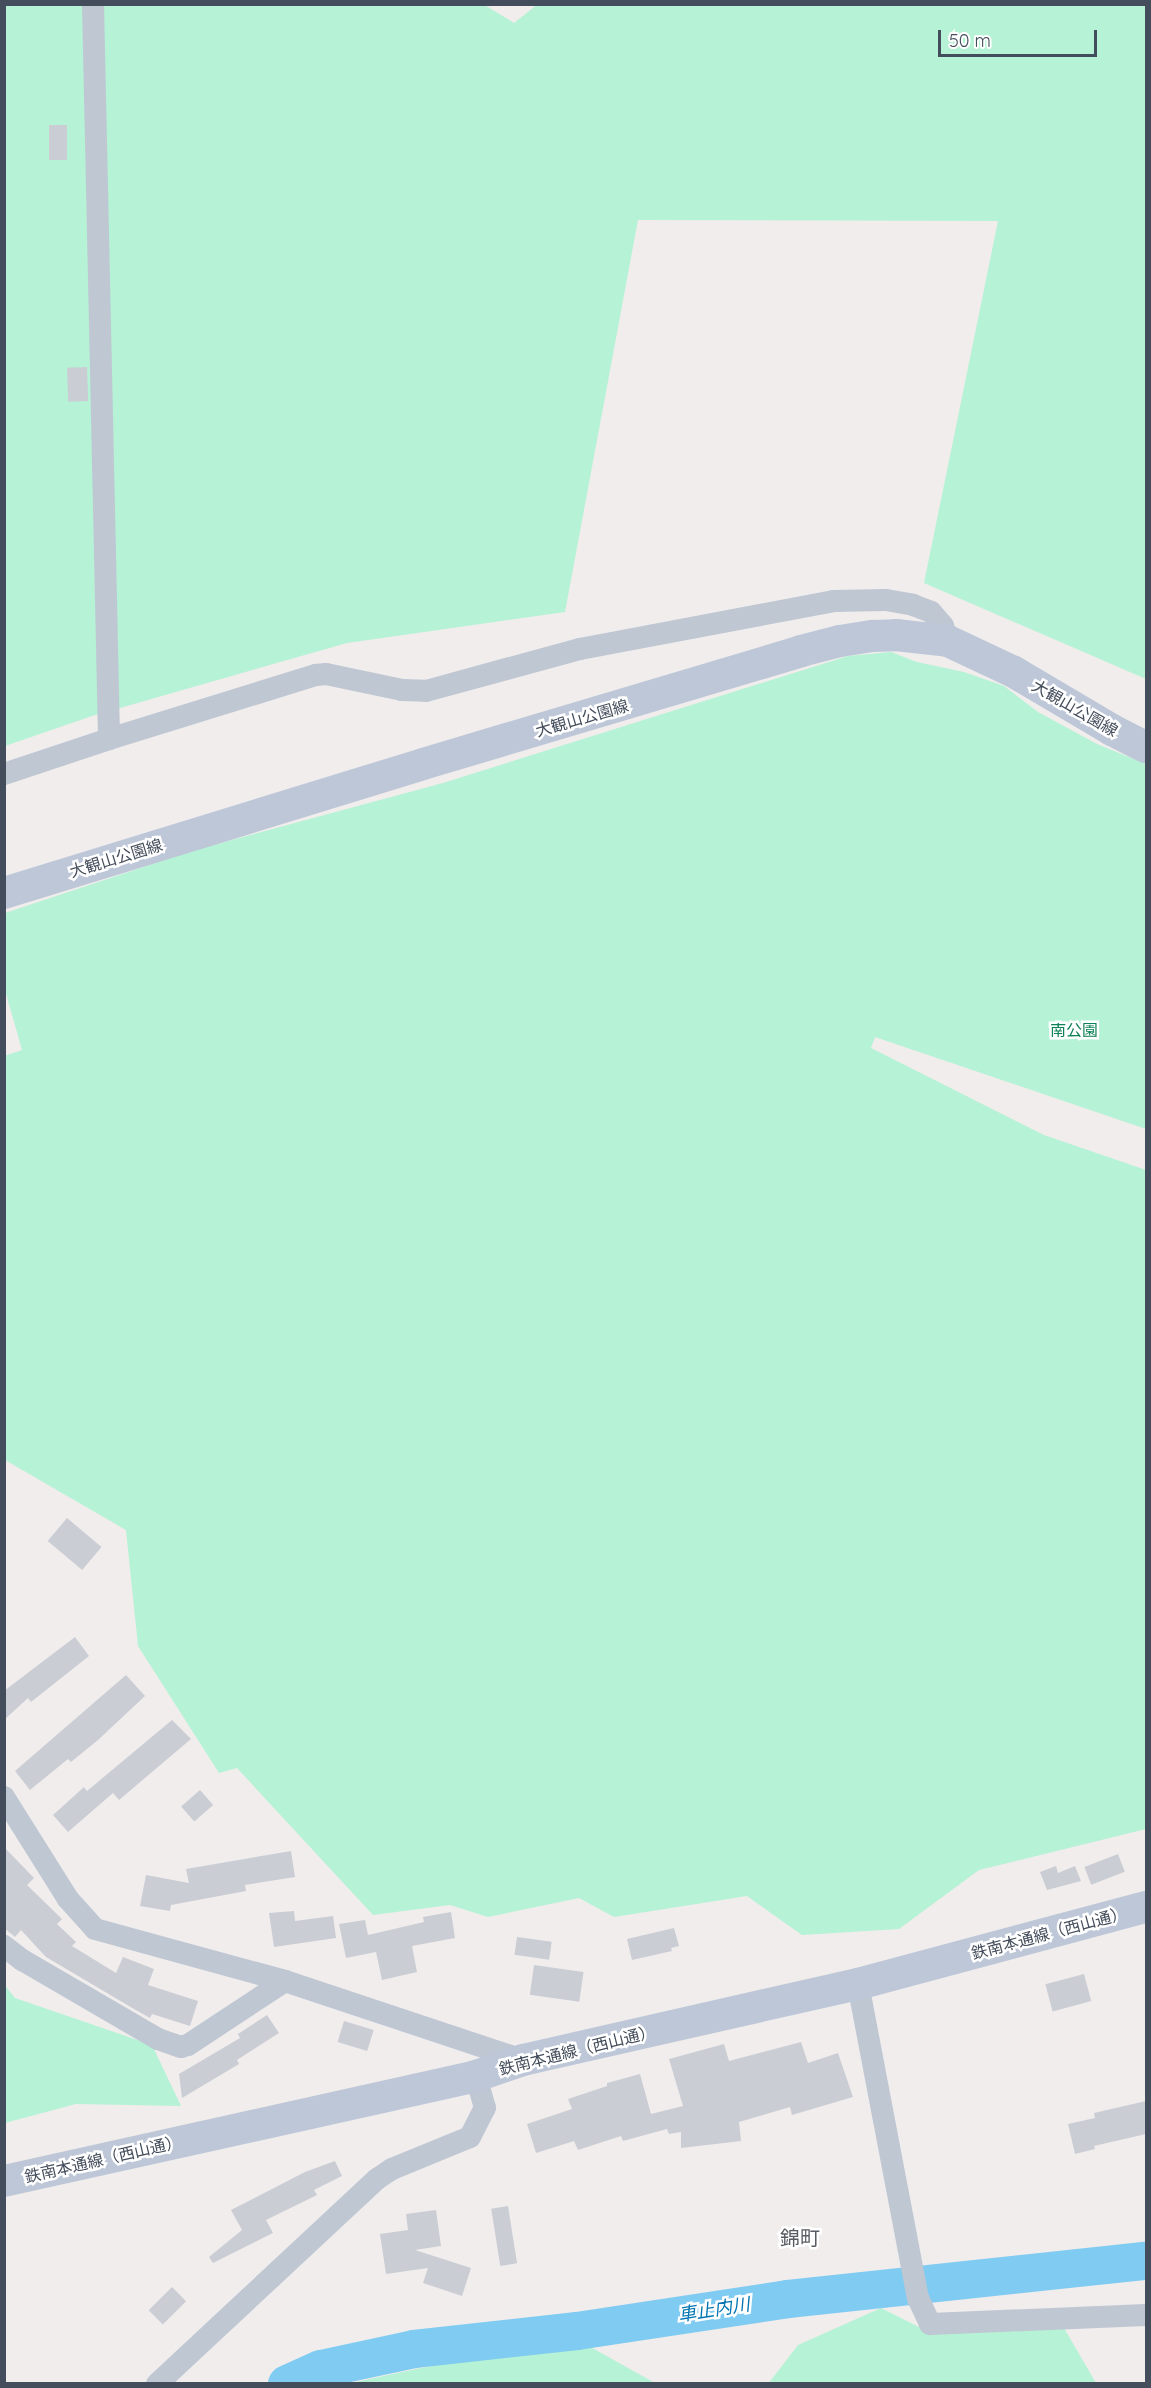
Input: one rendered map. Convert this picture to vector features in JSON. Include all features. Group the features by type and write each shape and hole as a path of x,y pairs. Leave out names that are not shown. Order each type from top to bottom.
{"main road":[{"name":"大観山公園線","path":"4,893 310,798 840,641 896,635 948,641 1014,672 1112,730 1146,747"},
{"name":"鉄南本通線（西山通）","path":"4,2181 476,2076 523,2060 858,1984 1146,1907"}],"street":[{"path":"93,4 109,739"},
{"path":"4,774 316,675 326,674 408,691 426,691 580,649 834,601 886,600 913,605 931,612 943,626 948,641"},
{"path":"4,1797 68,1899 95,1929 285,1981 523,2060"},
{"path":"4,1946 22,1960 158,2039 180,2047 188,2045 285,1981"},
{"path":"858,1984 918,2298 930,2324 1146,2315"},
{"path":"157,2384 377,2179 392,2169 470,2137 485,2108 476,2076"}],"green space":[{"path":"483,4 514,23 538,4 1146,5 1146,679 924,583 998,221 638,220 565,612 347,643 92,716 5,746 4,5"},
{"name":"南公園","path":"891,652 917,662 964,672 1004,686 1038,712 1097,744 1146,764 1146,1129 875,1037 871,1048 1044,1135 1146,1170 1146,1829 979,1870 899,1929 802,1935 747,1896 614,1917 579,1898 488,1917 450,1905 373,1915 237,1768 219,1773 138,1646 126,1530 5,1460 4,1056 22,1050 5,990 5,913 195,850 443,783 848,656"},
{"path":"4,1984 15,1998 152,2045 181,2106 76,2104 5,2123"},
{"path":"881,2308 933,2334 1064,2328 1096,2383 768,2384 798,2345"},
{"path":"578,2340 655,2383 351,2383 421,2368"}],"building":[{"path":"49,125 67,125 67,160 49,160"},
{"path":"87,367 88,401 68,402 67,368"},
{"path":"67,1518 101,1547 82,1570 48,1541"},
{"path":"75,1637 89,1656 31,1702 28,1698 4,1720 4,1691"},
{"path":"126,1675 145,1696 98,1740 71,1762 68,1759 30,1790 15,1771"},
{"path":"172,1720 191,1739 119,1800 113,1793 68,1832 53,1815 84,1787 87,1791"},
{"path":"200,1790 213,1805 194,1821 181,1806"},
{"path":"4,1847 34,1878 27,1885 62,1919 57,1924 76,1942 72,1946 116,1973 123,1957 154,1969 148,1985 198,2001 190,2026 152,2014 150,2018 46,1957 21,1930 15,1937 4,1928"},
{"path":"291,1851 295,1877 245,1885 246,1891 171,1905 170,1911 140,1906 146,1875 189,1883 186,1869"},
{"path":"1118,1854 1125,1872 1091,1885 1084,1867"},
{"path":"1056,1866 1058,1873 1075,1866 1081,1881 1047,1890 1040,1872"},
{"path":"294,1911 295,1921 333,1916 336,1938 274,1947 269,1913"},
{"path":"451,1912 455,1938 412,1946 417,1972 382,1980 376,1952 346,1958 339,1924 365,1920 368,1935 424,1922 423,1917"},
{"path":"674,1928 679,1946 671,1948 672,1951 632,1960 627,1939"},
{"path":"517,1937 552,1942 549,1960 514,1955"},
{"path":"534,1965 584,1972 579,2002 530,1995"},
{"path":"1084,1974 1091,2001 1053,2011 1045,1984"},
{"path":"267,2015 279,2033 237,2060 239,2064 182,2098 179,2074 240,2038 238,2034"},
{"path":"344,2021 374,2030 367,2051 338,2042"},
{"path":"801,2042 808,2063 838,2053 853,2097 792,2115 790,2107 739,2122 741,2141 681,2148 681,2132 669,2134 667,2129 623,2141 621,2136 578,2150 574,2141 536,2153 527,2124 572,2109 568,2099 607,2086 607,2083 640,2074 651,2114 683,2106 669,2059 724,2044 729,2061"},
{"path":"1146,2101 1146,2134 1094,2146 1095,2149 1075,2154 1068,2124 1095,2118 1094,2113"},
{"path":"335,2161 342,2176 314,2190 317,2195 266,2220 273,2233 213,2263 209,2257 242,2230 231,2210 305,2172"},
{"path":"508,2206 517,2263 500,2266 491,2209"},
{"path":"436,2210 441,2246 415,2250 471,2268 462,2296 423,2283 428,2268 386,2274 380,2234 408,2230 406,2214"},
{"path":"172,2287 186,2301 163,2324 149,2310"}],"waterway":[{"name":"車止内川","path":"287,2384 321,2369 414,2349 577,2331 788,2299 1146,2261"}],"district":[{"name":"錦町","path":"800,2237"}]}
